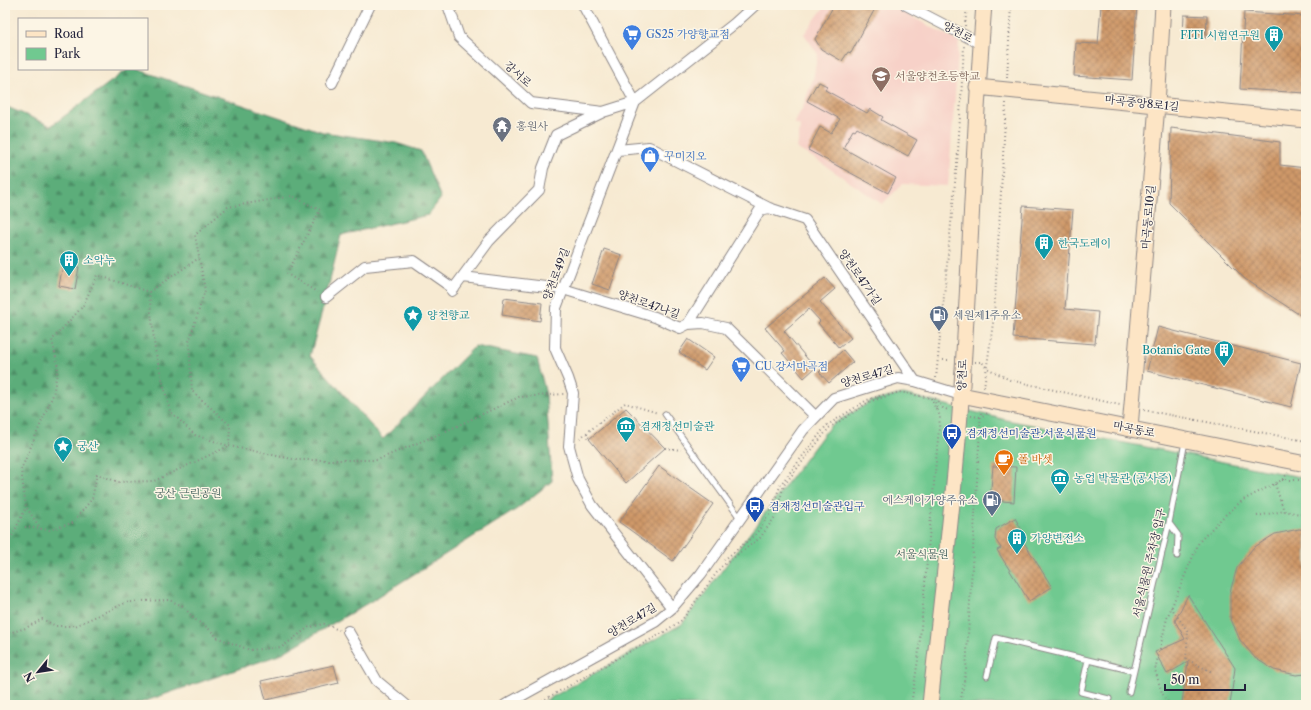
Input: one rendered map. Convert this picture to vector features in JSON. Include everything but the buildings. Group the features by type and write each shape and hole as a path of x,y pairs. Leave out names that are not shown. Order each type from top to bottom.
{"main road":[{"name":"양천로","path":"930,705 954,492 961,395 977,87 984,5"},
{"name":"마곡동로10길","path":"1130,428 1157,105 1163,5"},
{"name":"마곡중앙8로1길","path":"977,87 1306,120"},
{"name":"마곡동로","path":"961,395 1302,463"}],"street":[{"path":"332,84 370,5"},
{"name":"강서로","path":"448,5 459,37 532,103 603,112"},
{"path":"583,5 635,102"},
{"name":"양천로","path":"913,6 981,44"},
{"path":"326,297 365,266 414,261 453,290 489,240 540,190 543,168 556,135 603,112 635,102 734,24 749,7"},
{"name":"양천로49길","path":"635,102 618,150 556,308 555,348 573,393 569,446 578,479 592,505 672,608"},
{"name":"양천로47가길","path":"618,150 649,147 769,208 805,220 915,381"},
{"path":"688,324 760,210 769,208"},
{"name":"양천로47나길","path":"463,277 563,289 655,317 680,328 688,324 703,323 726,328 815,416"},
{"name":"양천로47길","path":"505,705 655,622 672,608 701,574 803,430 834,398 898,378 915,381 934,392 961,395"},
{"path":"348,631 377,681 406,705"}],"lane":[{"path":"665,414 740,518"},
{"name":"서울식물원 주차장 입구","path":"1129,692 1169,523 1186,439"},
{"path":"1169,523 1178,535 1177,556"},
{"path":"987,676 996,638 1134,671"},
{"path":"1088,660 1082,692 1109,699"}],"path":[{"path":"911,705 918,660 940,417 934,392 958,152 966,5"},
{"path":"960,705 966,670 979,425 994,316 1011,5"},
{"path":"229,446 230,425 192,391 190,342 205,290 195,236 228,207 292,196 320,210 287,274 326,297"},
{"path":"149,292 199,258"},
{"path":"41,529 26,507 21,470 53,395 58,368 52,340 83,306 97,275 149,292"},
{"path":"149,292 155,350 170,411 195,435 229,446 297,460 377,460 444,432 519,397 573,393"},
{"path":"535,705 664,632 682,620 721,567 760,538 776,517 784,485 829,428 869,402 900,392 931,398 940,417"},
{"path":"934,392 943,408"},
{"path":"569,446 625,404 665,414"},
{"path":"587,433 588,439"},
{"path":"25,527 49,530 72,523 92,499 97,474 118,482 154,481 229,446"},
{"path":"665,448 692,451"},
{"path":"1170,705 1162,693 1155,670 1166,618 1199,542 1224,516 1243,500 1282,480 1302,463"},
{"path":"1282,480 1299,480 1306,485"},
{"path":"1275,484 1284,511"},
{"path":"5,545 10,541 26,507"},
{"path":"1257,516 1284,511 1306,515"},
{"path":"5,634 26,628 42,619 56,626 75,626 125,603 169,600 183,606 194,619 208,628 218,638 250,650 282,647 309,627 324,624 339,630 348,631"},
{"path":"1171,607 1188,632 1186,659 1212,672"}],"shaded area":[{"name":"서울양천초등학교","path":"826,5 890,5 959,42 948,186 903,184 882,204 814,158 797,149 800,126 794,123 803,107 813,79 818,54 804,34"}],"green space":[{"name":"궁산 근린공원","path":"127,70 139,70 323,132 396,143 421,151 441,198 428,215 341,235 310,356 383,439 475,346 537,358 546,395 552,481 517,509 373,600 279,655 134,705 5,705 5,106 51,126"},
{"name":"서울식물원","path":"903,394 1006,420 1306,478 1306,705 538,705 682,624 830,426 870,402"}],"place":[{"name":"GS25 가양향교점","path":"632,51"},
{"name":"FITI 시험연구원","path":"1274,52"},
{"name":"서울양천초등학교","path":"881,93"},
{"name":"홍원사","path":"502,143"},
{"name":"꾸미지오","path":"650,173"},
{"name":"한국도레이","path":"1044,260"},
{"name":"소악누","path":"69,277"},
{"name":"양천향교","path":"413,332"},
{"name":"세원제1주유소","path":"939,332"},
{"name":"Botanic Gate","path":"1224,367"},
{"name":"CU 강서마곡점","path":"741,383"},
{"name":"겸재정선미술관","path":"626,443"},
{"name":"겸재정선미술관.서울식물원","path":"952,450"},
{"name":"궁산","path":"63,463"},
{"name":"폴 바셋","path":"1004,476"},
{"name":"농업 박물관 (공사중)","path":"1060,495"},
{"name":"에스케이가양주유소","path":"992,517"},
{"name":"겸재정선미술관입구","path":"755,523"},
{"name":"가양변전소","path":"1017,555"}]}
